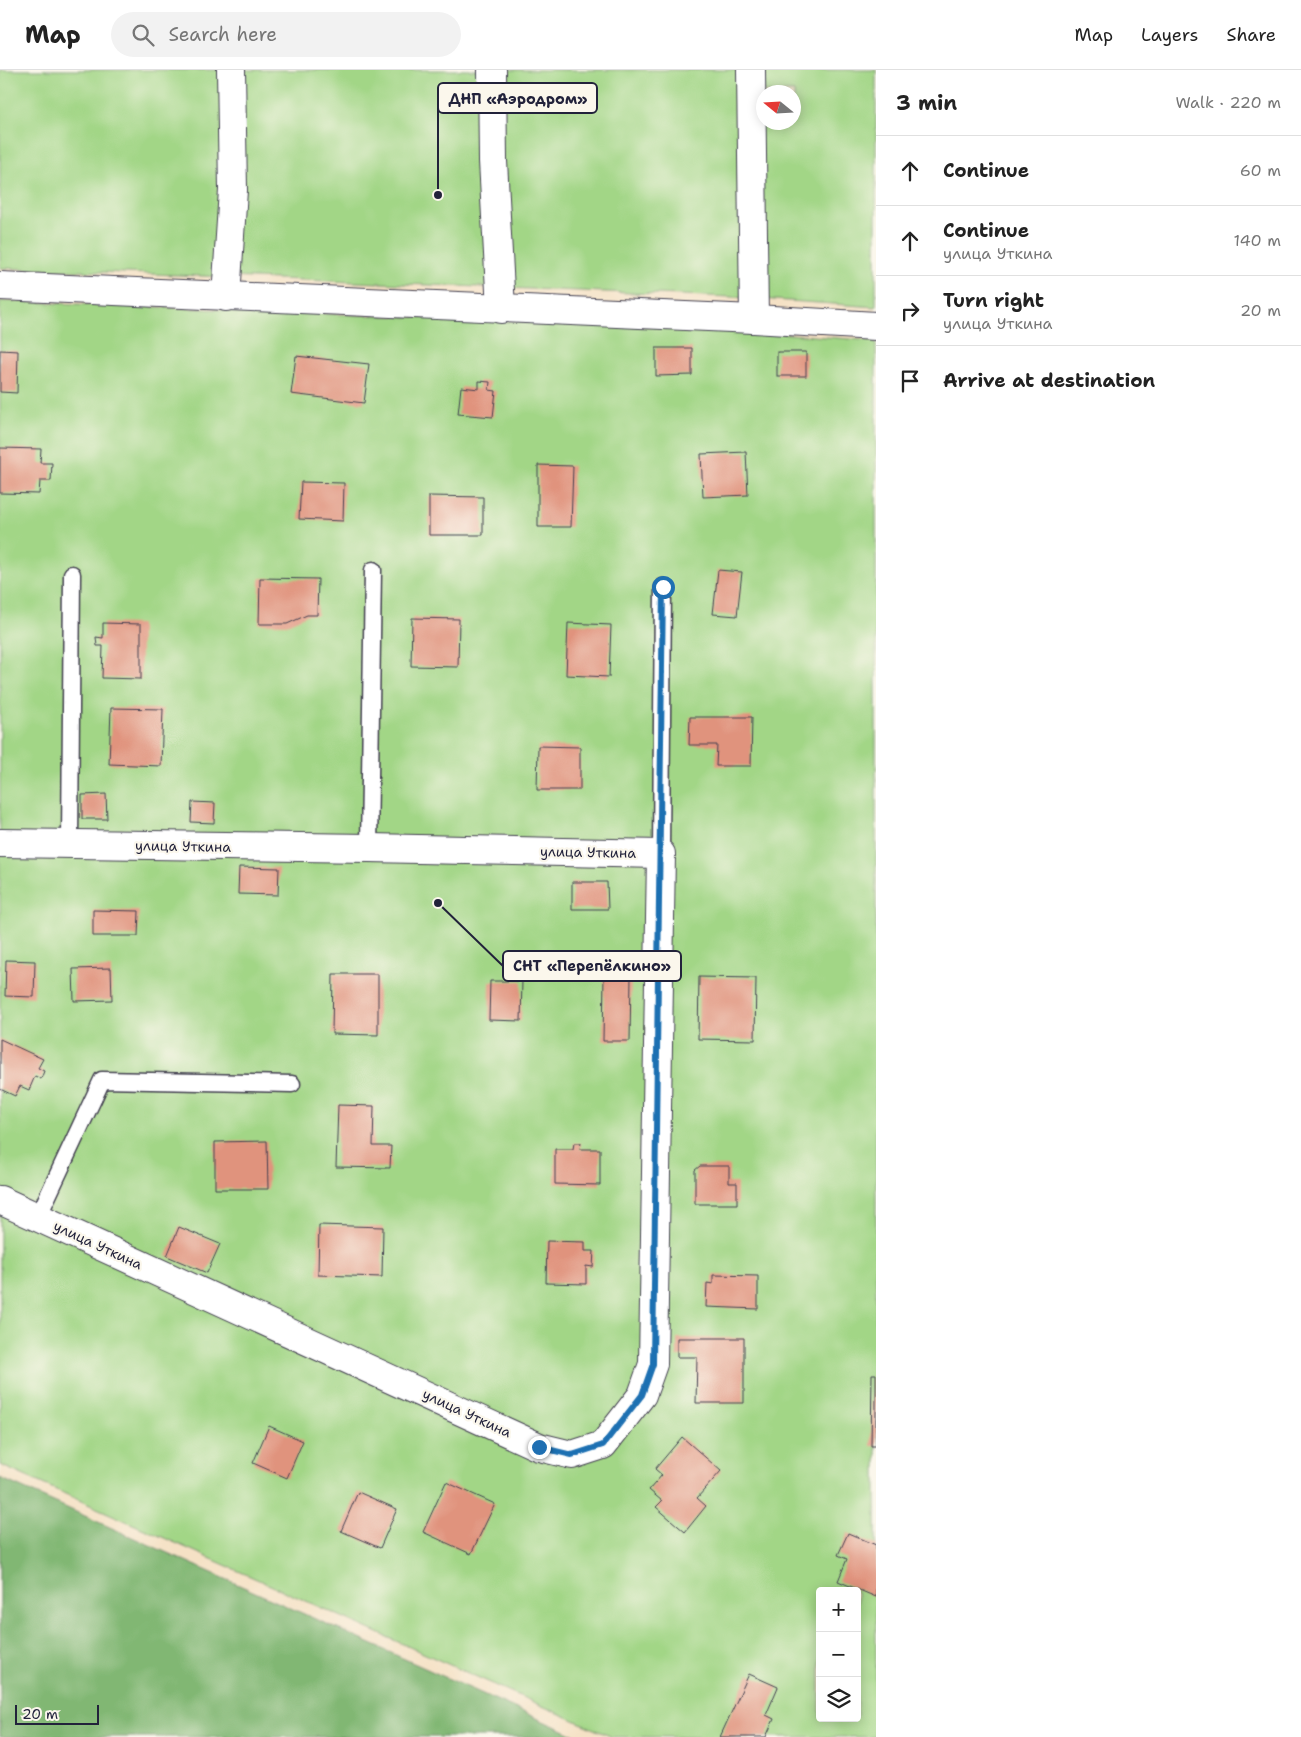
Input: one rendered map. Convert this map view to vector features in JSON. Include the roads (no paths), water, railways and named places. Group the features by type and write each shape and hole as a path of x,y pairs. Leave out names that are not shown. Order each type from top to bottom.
{"street":[{"path":"226,297 233,190 231,70"},
{"path":"492,70 493,161 501,309"},
{"path":"751,70 754,319"},
{"path":"0,286 876,326"},
{"name":"улица Уткина","path":"0,843 660,854 653,1364 642,1395 603,1445 572,1455 539,1447 0,1200"}],"lane":[{"path":"369,848 373,570"},
{"path":"70,844 72,574"},
{"path":"660,854 663,587"},
{"path":"38,1217 102,1080 292,1084"}],"place":[{"name":"ДНП «Аэродром»","path":"438,195"},
{"name":"СНТ «Перепёлкино»","path":"438,903"}]}
